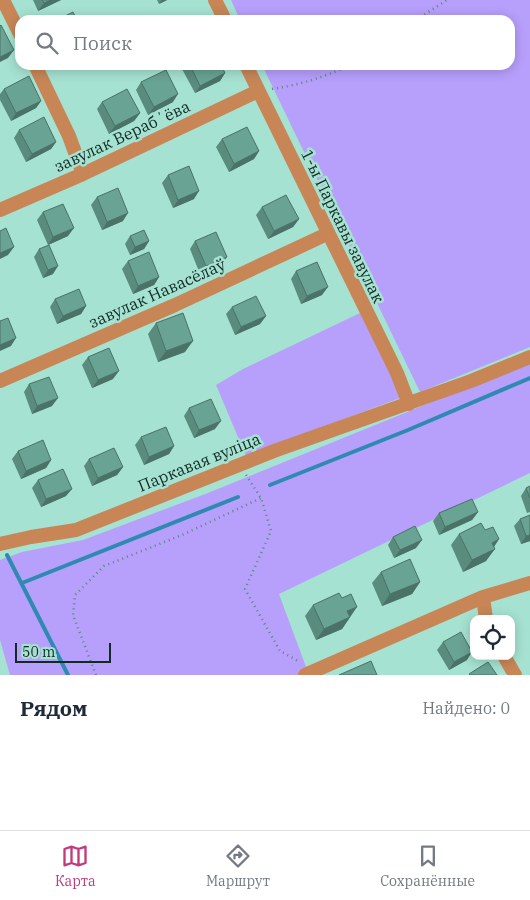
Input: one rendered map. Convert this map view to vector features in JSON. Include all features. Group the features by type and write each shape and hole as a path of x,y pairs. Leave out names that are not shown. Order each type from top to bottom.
{"street":[{"path":"3,0 15,24"},
{"path":"215,0 222,15"},
{"path":"37,70 69,136 83,174"},
{"name":"1-ы Паркавы завулак","path":"248,70 327,234 397,373 409,404"},
{"name":"завулак Верабʼёва","path":"0,210 83,174 258,91"},
{"name":"завулак Навасёлаў","path":"0,381 175,306 327,234"},
{"name":"Паркавая вуліца","path":"0,544 76,530 240,465 471,381 530,357"},
{"path":"310,673 484,597 530,583"},
{"path":"484,597 486,615"},
{"path":"506,660 515,675"}],"path":[{"path":"424,15 447,0"},
{"path":"258,91 292,86 327,76 340,70"},
{"path":"240,465 261,498 271,531 245,589 280,650 310,673"},
{"path":"96,675 73,615 75,595 104,566 182,535 261,498"}],"shaded area":[{"path":"231,0 530,0 530,347 420,392 264,70 515,70 515,15 238,15"},
{"path":"360,313 391,373 400,398 246,456 216,385 243,369"},
{"path":"530,362 530,473 279,594 309,675 10,675 0,640 0,560 22,552 83,540 208,493"}],"building":[{"path":"0,26 14,50 0,57"},
{"path":"166,70 178,94 154,107 141,82"},
{"path":"192,70 224,70 225,73 200,86"},
{"path":"29,76 41,101 16,113 4,89"},
{"path":"127,89 140,113 115,126 102,102"},
{"path":"44,117 56,142 32,154 19,130"},
{"path":"247,127 259,151 234,164 222,139"},
{"path":"189,166 199,191 178,200 168,175"},
{"path":"118,188 128,213 107,222 97,197"},
{"path":"286,195 299,219 274,231 262,207"},
{"path":"63,204 74,228 53,237 43,212"},
{"path":"6,228 14,247 0,253 0,231"},
{"path":"144,230 149,241 135,247 130,236"},
{"path":"216,232 227,257 206,266 195,241"},
{"path":"49,245 58,266 48,270 39,249"},
{"path":"149,252 159,277 138,286 128,261"},
{"path":"317,262 328,287 307,296 296,271"},
{"path":"79,289 86,306 63,316 55,299"},
{"path":"256,296 266,316 241,327 232,307"},
{"path":"183,313 193,341 166,351 156,323"},
{"path":"8,318 16,338 0,345 0,321"},
{"path":"109,348 119,371 98,380 88,357"},
{"path":"49,377 58,398 37,406 29,384"},
{"path":"211,399 221,421 199,430 189,408"},
{"path":"166,427 174,446 149,457 141,437"},
{"path":"43,440 51,460 26,471 18,451"},
{"path":"114,448 123,467 98,478 89,459"},
{"path":"63,469 72,489 46,499 38,480"},
{"path":"530,486 530,498 526,488"},
{"path":"472,499 478,512 445,527 439,513"},
{"path":"530,515 530,535 526,536 520,519"},
{"path":"481,523 485,530 493,527 499,539 492,543 495,549 472,560 459,534"},
{"path":"415,526 422,540 400,550 393,537"},
{"path":"410,559 420,582 390,594 381,572"},
{"path":"339,593 342,598 351,594 357,607 347,611 350,617 324,629 313,605"},
{"path":"461,632 470,648 470,653 454,662 443,642"},
{"path":"371,661 377,675 339,675"},
{"path":"488,662 497,675 469,674"}],"waterway":[{"path":"270,485 408,430 530,378"},
{"path":"22,583 238,497"},
{"path":"7,555 68,675"}]}
